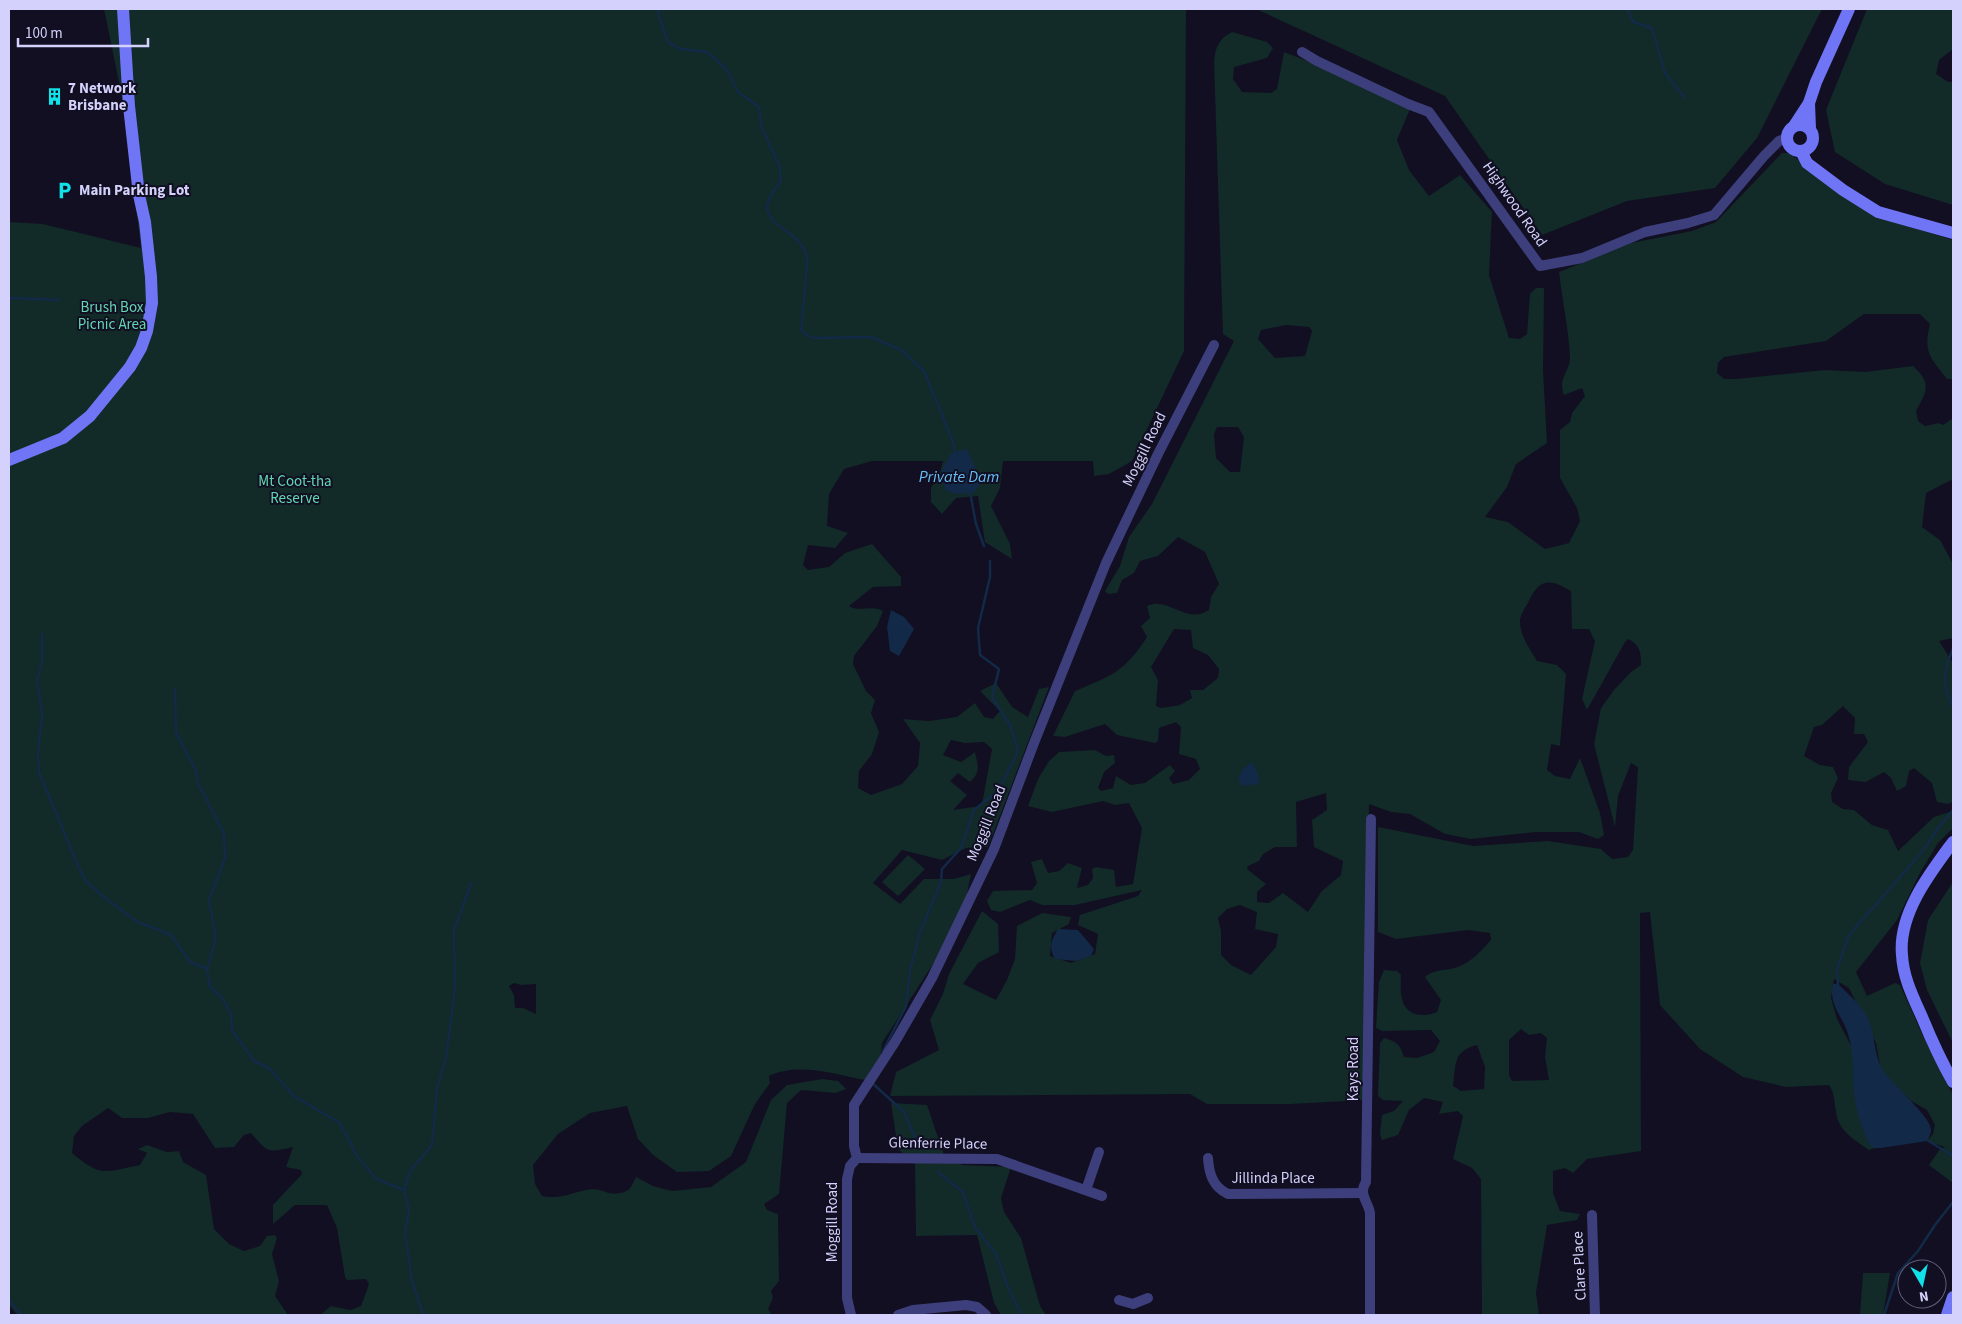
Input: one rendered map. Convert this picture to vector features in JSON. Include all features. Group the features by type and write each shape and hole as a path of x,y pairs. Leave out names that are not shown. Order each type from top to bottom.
{"main road":[{"path":"9,460 63,438 90,416 130,367 141,348 147,331 152,303 151,277 146,222 139,195 129,106 123,9"},
{"path":"1806,148 1813,136 1810,129 1810,103 1816,82 1849,9"},
{"path":"1810,103 1788,132 1787,138 1790,146 1806,148 1811,151 1813,160 1822,172 1843,190 1878,212 1953,233"},
{"path":"1794,126 1802,125 1810,129"},
{"path":"1953,842 1917,898 1906,924 1901,946 1904,972 1908,985 1935,1048 1953,1082"},
{"path":"1947,1315 1953,1297"}],"street":[{"name":"Highwood Road","path":"1302,52 1358,81 1429,112 1540,266 1582,258 1645,232 1714,216 1764,156 1779,141 1787,138"},
{"name":"Moggill Road","path":"851,1315 847,1298 846,1179 850,1166 857,1158 854,1146 854,1105 895,1042 932,978 994,849 1040,725 1106,563 1158,454 1214,345"},
{"name":"Kays Road","path":"1370,1315 1370,1213 1368,1203 1363,1198 1362,1188 1366,1182 1368,1119 1371,819"},
{"path":"1086,1190 1099,1152"},
{"name":"Glenferrie Place","path":"857,1158 990,1158 1102,1196"},
{"name":"Jillinda Place","path":"1208,1158 1212,1178 1218,1190 1228,1194 1362,1193"},
{"name":"Clare Place","path":"1592,1216 1596,1315"},
{"path":"1119,1300 1133,1304 1148,1298"},
{"path":"1133,1304 1136,1315"},
{"path":"898,1315 913,1310 966,1306 977,1307 986,1315"}],"green space":[{"name":"Mt Coot-tha Reserve","path":"104,9 1186,9 1184,351 1132,461 1109,474 1094,476 1093,461 1003,461 1000,488 991,506 1010,544 1012,559 985,542 978,496 956,498 942,514 931,502 931,487 938,479 943,461 872,461 844,469 829,494 827,526 848,533 835,548 808,545 803,565 808,570 829,567 845,553 872,544 901,577 901,586 873,587 849,606 857,609 874,608 883,611 877,626 854,656 853,664 866,691 875,700 871,713 879,732 872,754 859,771 858,788 871,795 902,784 918,766 920,743 903,719 929,721 957,717 975,703 984,717 993,719 1000,711 980,691 996,683 1012,707 1028,717 1039,689 1049,687 988,847 966,848 942,860 902,850 873,883 900,904 924,879 954,879 971,874 964,909 944,947 882,1043 881,1057 865,1080 816,1070 792,1070 769,1076 770,1083 755,1104 731,1156 709,1171 677,1172 653,1155 638,1139 627,1106 590,1113 558,1134 533,1165 535,1184 542,1196 550,1197 593,1189 611,1193 624,1192 632,1186 636,1177 653,1186 672,1191 711,1187 746,1162 771,1100 787,1085 822,1079 838,1081 846,1089 836,1093 801,1090 787,1103 779,1194 764,1204 767,1210 778,1214 779,1281 771,1291 773,1298 768,1309 772,1315 320,1315 331,1306 350,1310 361,1306 369,1284 366,1279 347,1280 345,1277 337,1228 327,1205 295,1205 273,1224 273,1205 302,1174 301,1170 286,1167 293,1147 269,1150 251,1133 244,1135 234,1147 215,1148 193,1114 170,1112 148,1118 122,1118 108,1108 82,1126 74,1136 72,1153 97,1170 111,1171 140,1165 147,1153 138,1149 147,1145 167,1152 179,1151 183,1162 206,1175 214,1229 229,1244 244,1251 260,1246 267,1236 275,1235 277,1238 272,1254 279,1281 275,1296 288,1315 17,1315 9,1305 9,222 43,224 141,248 124,107","holes":["951,740 965,743 984,742 992,749 980,806 953,810 967,795 950,781 958,773 970,782 978,769 975,752 961,762 943,755","514,983 521,985 536,984 536,1014 523,1008 515,1008 514,995 509,986"]},
{"path":"1256,9 1822,9 1757,138 1715,188 1627,201 1542,235 1445,96"},
{"path":"1867,9 1953,9 1953,49 1939,60 1936,74 1948,82 1953,82 1953,205 1885,184 1835,152 1826,110"},
{"path":"1232,32 1267,42 1273,48 1267,58 1234,67 1233,79 1242,92 1271,93 1277,89 1284,52 1341,74 1410,109 1397,140 1409,170 1429,196 1460,175 1492,212 1489,275 1509,338 1520,339 1527,334 1530,294 1536,288 1544,288 1543,370 1547,443 1516,464 1507,487 1485,517 1508,522 1545,549 1569,543 1580,521 1577,508 1560,478 1560,430 1570,422 1572,413 1585,396 1582,388 1564,395 1562,389 1570,358 1559,272 1631,243 1692,231 1716,222 1782,153 1788,153 1796,158 1878,217 1953,240 1953,379 1947,379 1932,360 1927,342 1930,324 1920,314 1864,314 1826,341 1724,357 1718,363 1717,373 1724,379 1737,379 1825,370 1865,372 1913,366 1923,377 1926,387 1916,411 1918,421 1925,426 1939,423 1943,425 1953,418 1953,479 1926,493 1922,527 1940,540 1953,564 1953,638 1939,641 1953,663 1953,802 1948,804 1937,802 1932,783 1914,768 1909,771 1906,786 1897,791 1891,778 1884,772 1866,782 1848,780 1849,767 1868,742 1864,734 1854,734 1855,718 1843,706 1822,725 1814,727 1804,756 1820,765 1833,767 1838,778 1831,793 1832,802 1843,809 1854,810 1872,825 1888,830 1898,851 1934,817 1953,811 1953,828 1938,843 1920,873 1897,920 1856,972 1867,996 1895,983 1900,985 1953,1095 1953,1183 1929,1165 1940,1149 1945,1147 1927,1141 1933,1134 1935,1125 1927,1110 1911,1101 1881,1071 1876,1043 1849,988 1834,979 1831,998 1837,1019 1858,1059 1876,1142 1875,1148 1869,1150 1853,1139 1840,1125 1829,1085 1786,1087 1743,1077 1700,1049 1660,1005 1650,912 1640,913 1641,1151 1587,1159 1573,1173 1565,1168 1553,1171 1553,1193 1560,1211 1580,1214 1577,1220 1547,1225 1536,1293 1539,1315 1482,1315 1481,1179 1472,1168 1453,1159 1463,1116 1458,1111 1439,1114 1443,1102 1424,1098 1409,1110 1398,1135 1382,1140 1380,1134 1382,1115 1394,1111 1403,1101 1383,1100 1378,1096 1380,1043 1384,1038 1392,1041 1399,1046 1404,1057 1417,1058 1434,1052 1440,1041 1431,1030 1382,1031 1376,1028 1379,982 1384,970 1397,971 1401,975 1401,996 1407,1009 1421,1015 1432,1014 1437,1012 1441,1000 1425,977 1436,971 1458,967 1467,962 1491,940 1490,933 1468,930 1396,939 1378,932 1378,827 1473,846 1548,841 1601,849 1612,859 1628,857 1633,850 1638,767 1631,763 1618,796 1615,827 1594,744 1601,708 1614,690 1631,672 1641,665 1640,653 1632,641 1628,639 1625,642 1587,710 1582,699 1595,641 1589,629 1572,629 1571,591 1551,582 1545,583 1536,589 1520,621 1524,637 1537,661 1557,665 1566,674 1560,746 1551,744 1547,770 1555,776 1570,779 1580,758 1600,813 1604,835 1598,839 1579,832 1536,832 1471,839 1445,834 1410,814 1391,812 1369,804 1365,1100 1290,1104 1207,1104 1190,1094 890,1096 896,1072 939,1050 930,1020 943,994 949,974 982,911 998,924 999,952 978,963 963,984 996,1000 1007,980 1015,959 1017,926 1042,913 1071,917 1069,924 1052,933 1050,956 1071,963 1095,954 1098,934 1078,925 1080,915 1138,896 1142,890 1075,905 1042,905 1030,900 1000,912 991,910 987,901 993,891 1032,890 1037,883 1031,862 1042,859 1048,873 1059,871 1068,863 1082,868 1077,888 1088,885 1093,878 1092,869 1096,867 1114,870 1116,887 1133,884 1142,828 1129,803 1115,805 1103,801 1052,812 1028,806 1038,779 1049,761 1059,752 1095,750 1106,756 1114,755 1115,763 1104,772 1098,788 1101,791 1113,788 1116,776 1131,785 1145,783 1170,765 1175,771 1169,778 1173,784 1189,780 1200,769 1196,759 1179,754 1181,727 1176,722 1159,728 1158,741 1155,743 1117,735 1105,724 1065,737 1053,736 1075,691 1117,671 1139,649 1147,637 1141,626 1150,618 1147,606 1153,604 1166,605 1190,614 1202,613 1209,610 1211,597 1219,584 1205,552 1178,537 1158,556 1140,561 1134,573 1122,580 1117,593 1108,594 1105,591 1120,566 1129,537 1152,504 1234,341 1223,334 1214,62 1218,44","holes":["1286,325 1309,327 1312,331 1305,356 1275,358 1258,339 1261,330","1217,427 1238,427 1244,437 1240,472 1230,472 1216,458 1214,434","1174,629 1191,630 1193,648 1208,655 1219,669 1218,678 1203,690 1190,690 1192,698 1180,705 1161,708 1156,706 1158,680 1151,667","1326,793 1327,810 1312,820 1314,847 1343,861 1341,875 1322,891 1308,912 1283,893 1269,903 1257,902 1257,892 1266,884 1247,869 1248,866 1259,861 1263,854 1275,847 1297,847 1296,802","1240,905 1257,912 1255,929 1278,934 1276,947 1251,975 1231,965 1221,955 1221,931 1218,918 1227,909","1521,1029 1529,1035 1541,1033 1547,1038 1545,1057 1549,1080 1512,1081 1509,1075 1509,1040","1477,1045 1485,1067 1484,1089 1461,1091 1453,1086 1457,1060 1464,1051"]},
{"path":"908,855 925,869 898,896 882,882"},
{"path":"1953,882 1953,1043 1927,990 1920,963 1928,920"},
{"path":"891,1103 927,1105 944,1155 962,1165 1011,1167 1001,1198 1004,1212 1021,1238 1040,1306 1046,1315 1001,1315 994,1303 977,1235 916,1236 915,1164 898,1149"},
{"path":"1863,1273 1890,1273 1883,1315 1860,1315"}],"water":[{"name":"Private Dam","path":"967,449 981,482 975,492 959,494 946,491 940,474 951,453"},
{"path":"891,610 904,617 914,629 899,656 890,651 887,627"},
{"path":"1252,762 1258,774 1259,784 1242,786 1238,779 1243,769"},
{"path":"1058,929 1078,930 1094,949 1091,956 1076,961 1055,959 1051,944"},
{"path":"1833,984 1838,984 1862,1008 1868,1018 1881,1067 1930,1125 1931,1131 1927,1141 1881,1148 1874,1148 1869,1144 1861,1125 1856,1105 1852,1049 1846,1028 1834,1004"}],"waterway":[{"path":"657,9 668,42 680,49 707,52 727,70 738,92 759,107 762,128 780,167 781,181 771,196 767,207 770,216 794,237 802,246 807,257 801,331 813,338 871,337 901,350 924,371 953,442 956,455"},
{"path":"1627,9 1633,22 1652,28 1665,73 1685,98"},
{"path":"9,298 58,300"},
{"path":"968,491 971,497 976,524 984,546"},
{"path":"883,1051 906,1006 910,970 920,932 941,882 942,869 961,848 974,810 998,791 1018,751 1011,727 992,697 999,669 980,655 978,628 990,577 990,561"},
{"path":"42,634 42,663 37,680 42,715 38,753 39,772 78,866 86,881 105,898 136,921 171,935 190,962 207,969"},
{"path":"1953,649 1947,664 1945,678 1947,692 1953,707"},
{"path":"175,689 176,733 196,770 198,783 224,834 225,858 209,901 216,938 207,969 210,987 222,998 231,1014 232,1030 254,1061 269,1068 294,1096 340,1123 357,1156 376,1179 404,1190"},
{"path":"1838,985 1837,969 1849,935 1922,852 1953,810"},
{"path":"423,1315 412,1281 405,1234 409,1210 404,1190 410,1171 432,1145 437,1088 446,1058 455,989 454,931 471,883"},
{"path":"871,1082 904,1112 918,1145"},
{"path":"1927,1140 1953,1156"},
{"path":"938,1172 963,1192 975,1227 996,1254 1009,1290 1022,1315"},
{"path":"1884,1315 1898,1273 1918,1251 1953,1202"},
{"path":"9,1300 21,1315"}],"place":[{"name":"7 Network Brisbane","path":"54,97"},
{"name":"Main Parking Lot","path":"65,190"}],"park label":[{"name":"Brush Box Picnic Area","path":"112,316"}]}
